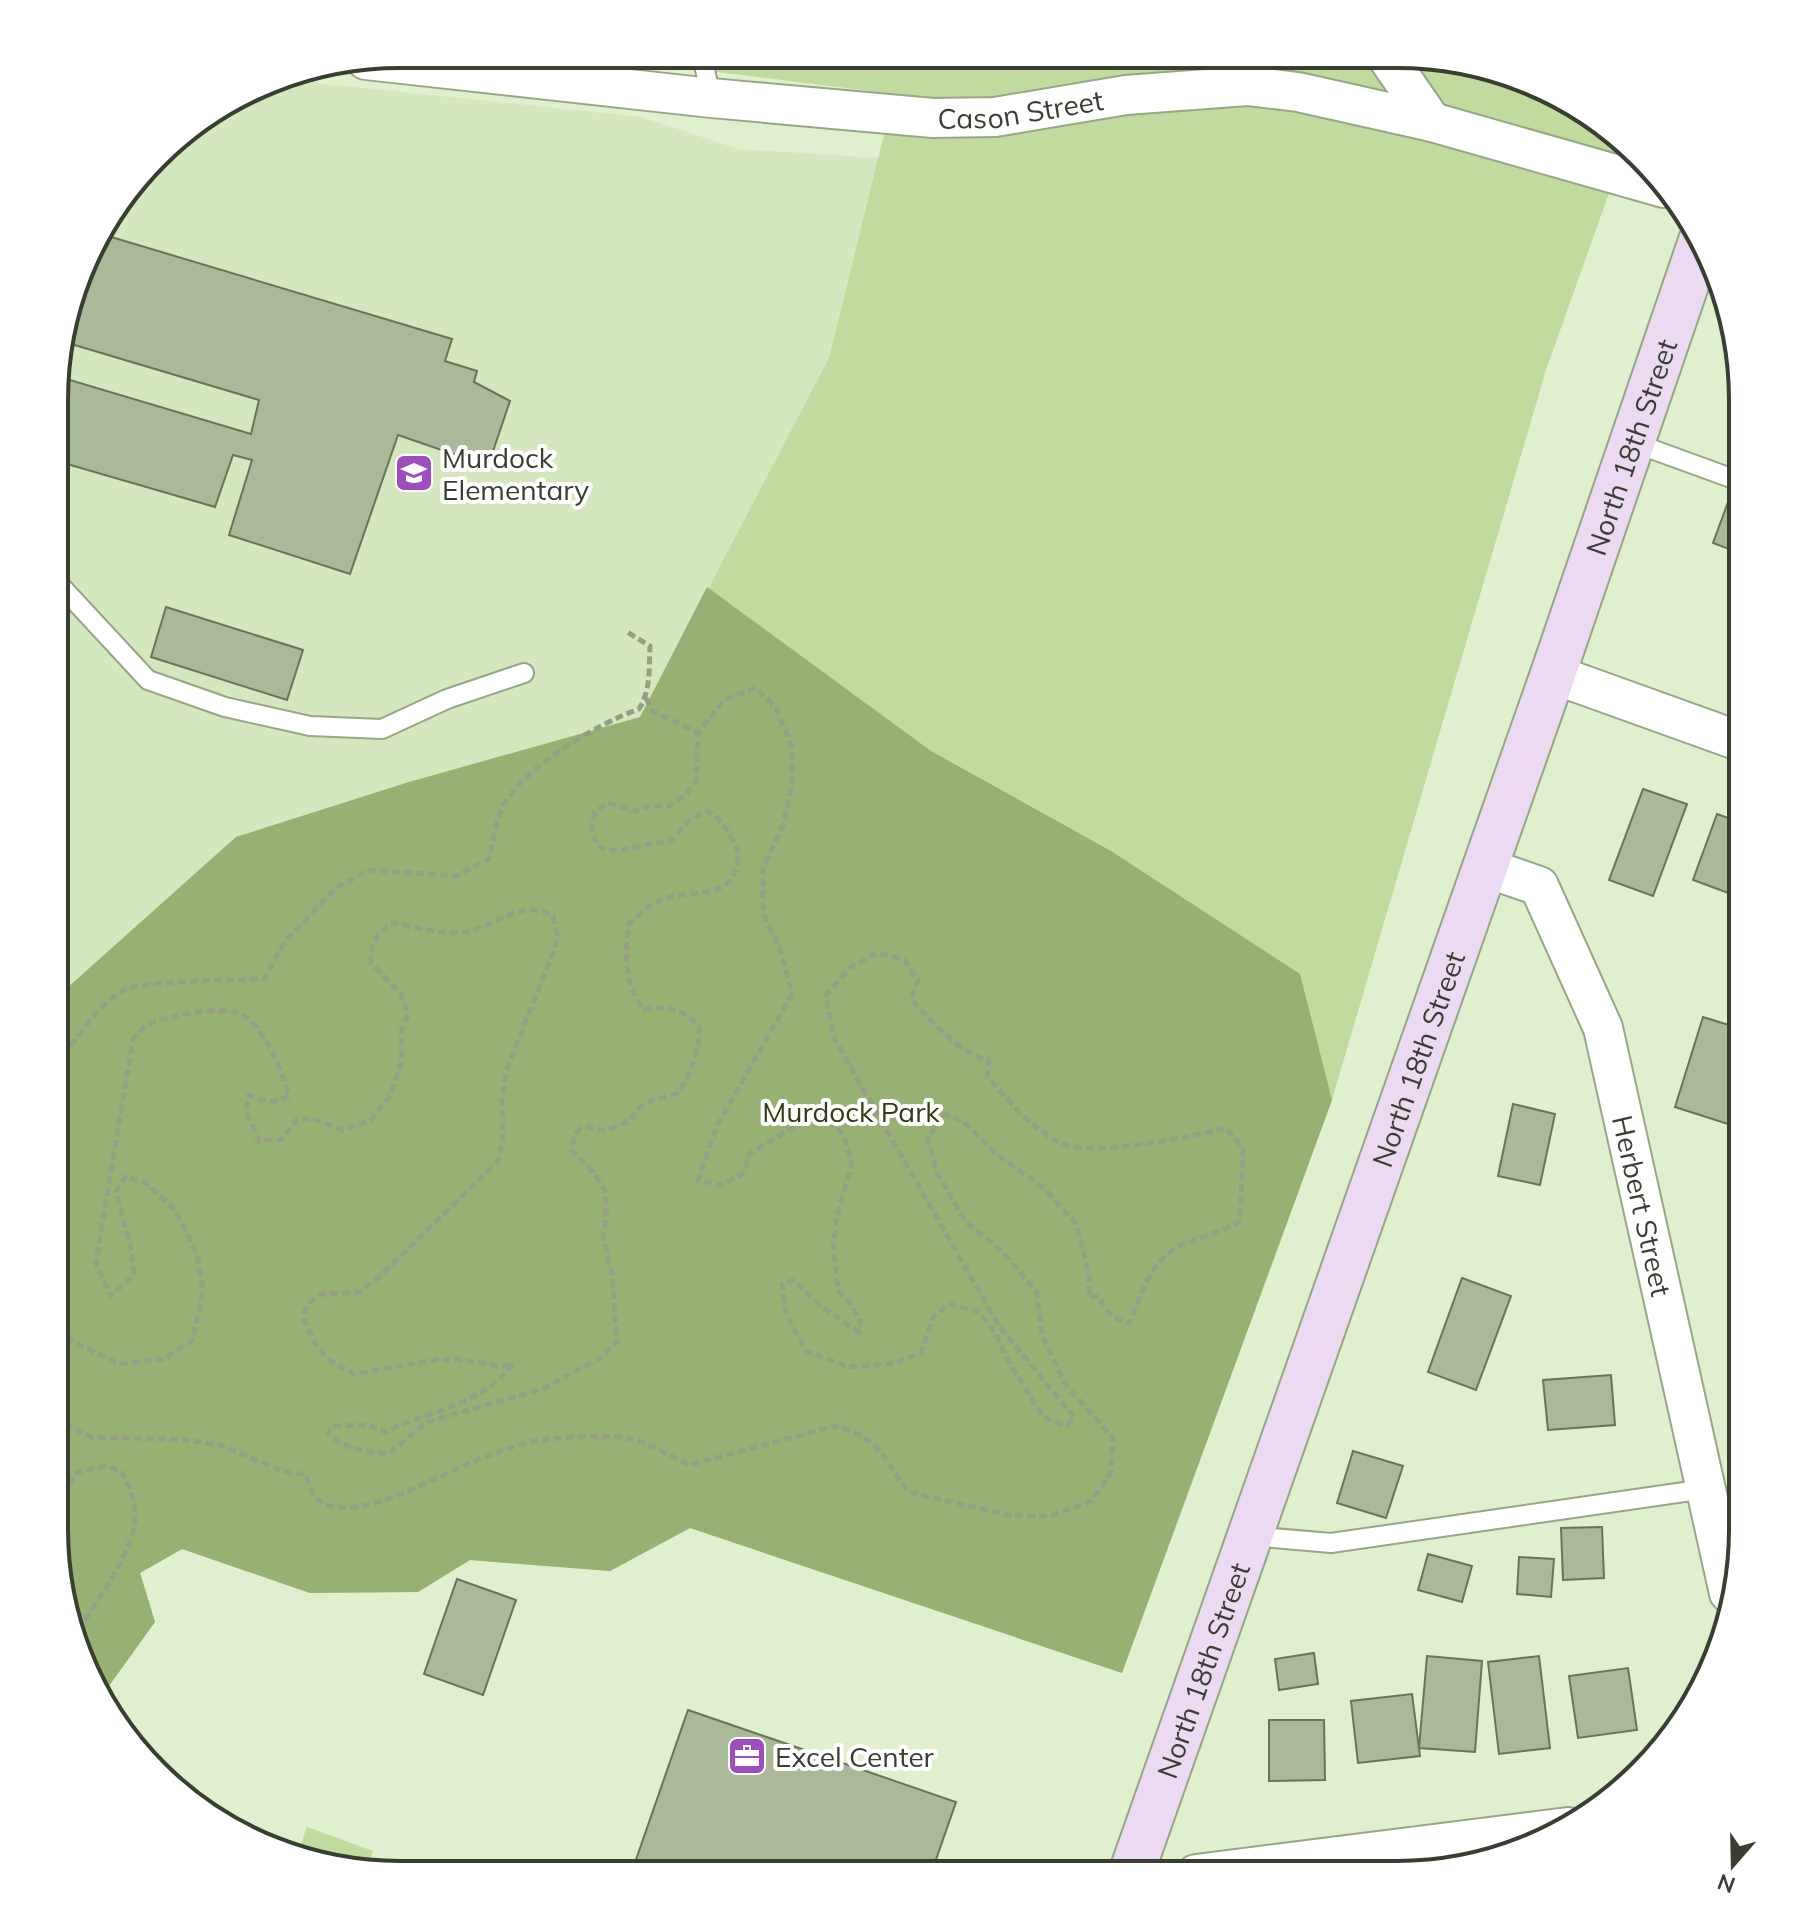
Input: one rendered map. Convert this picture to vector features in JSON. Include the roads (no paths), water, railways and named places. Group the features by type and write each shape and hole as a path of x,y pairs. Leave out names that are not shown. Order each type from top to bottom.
{"main road":[{"name":"North 18th Street","path":"1136,1861 1553,674 1696,255"}],"street":[{"name":"Cason Street","path":"523,68 711,98 933,118 995,117 1253,71 1314,95 1432,122 1649,184"},
{"path":"1395,68 1432,122"},
{"path":"1553,674 1729,737"},
{"name":"Herbert Street","path":"1484,867 1539,886 1603,1028 1725,1577"},
{"path":"1299,1861 1535,1831"}],"lane":[{"path":"705,68 711,98"},
{"path":"1632,442 1729,477"},
{"path":"68,594 148,680 225,707 310,726 382,729 447,699 524,673"},
{"path":"1251,1536 1331,1543 1705,1489"}],"place":[{"name":"Murdock Elementary","path":"414,473"},
{"name":"Excel Center","path":"747,1756"}],"park label":[{"name":"Murdock Park","path":"851,1111"}]}
